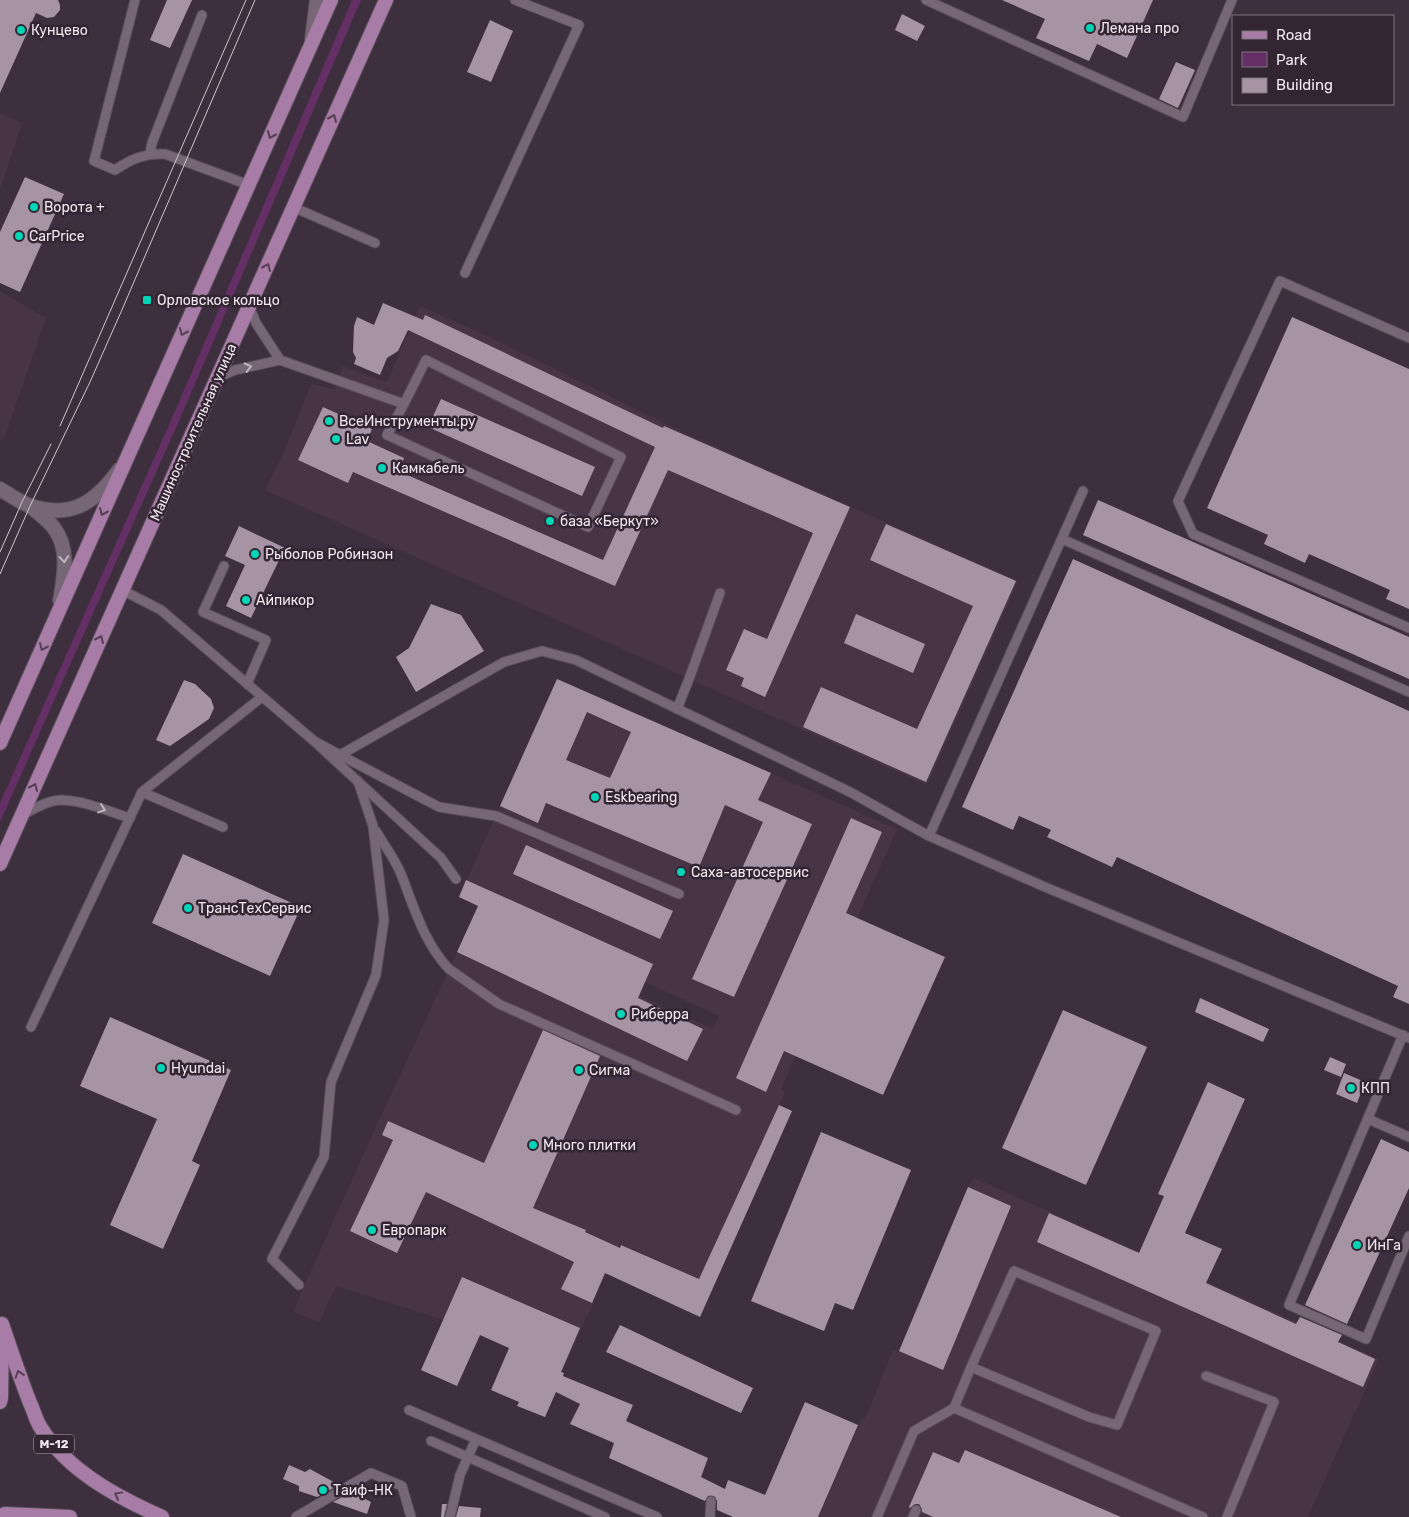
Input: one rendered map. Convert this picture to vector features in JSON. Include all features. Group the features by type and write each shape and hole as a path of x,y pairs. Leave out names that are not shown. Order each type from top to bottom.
{"main road":[{"path":"0,743 331,0"},
{"name":"Машиностроительная улица","path":"0,864 386,0"},
{"name":"М-12","path":"0,1402 1,1320"},
{"name":"М-12","path":"1,1320 20,1379 40,1427 62,1454 96,1484 162,1517"},
{"path":"0,1516 5,1514 70,1517"}],"street":[{"path":"312,43 317,0"},
{"path":"30,506 55,512 69,510 86,503 101,491 126,460"},
{"path":"0,489 30,506 54,527 62,541 65,572 59,611"}],"lane":[{"path":"134,0 94,161 115,170 125,163 150,153 165,154 248,185"},
{"path":"465,273 579,25 516,0"},
{"path":"926,0 1183,117 1232,0"},
{"path":"150,153 152,142 202,15"},
{"path":"294,207 375,243"},
{"path":"1409,338 1280,281 1178,501 1193,534 1409,628"},
{"path":"249,306 256,323 280,360"},
{"path":"217,378 235,370 280,360 404,404"},
{"path":"426,360 621,457 588,527 387,435 404,404 426,360"},
{"path":"929,836 1083,491"},
{"path":"1062,539 1409,692"},
{"path":"224,566 203,612 266,640 247,684"},
{"path":"122,590 161,610 262,696 358,780 441,858 456,879"},
{"path":"677,709 720,593"},
{"path":"340,755 504,662 542,651 576,660 850,792 929,836 1045,887 1406,1037 1368,1119 1289,1305 1366,1338 1409,1236"},
{"path":"30,1027 142,792 262,696"},
{"path":"314,741 439,807 496,816 679,894"},
{"path":"299,1285 272,1259 324,1157 331,1082 376,974 384,920 373,826 358,780"},
{"path":"142,792 223,827"},
{"path":"22,815 43,805 61,800 83,803 130,818"},
{"path":"373,826 400,872 420,925 442,962 449,969 499,1004 736,1110"},
{"path":"1368,1119 1409,1137"},
{"path":"877,1517 914,1431 954,1408 971,1367 1014,1271 1156,1331 1118,1425 1089,1417 971,1367"},
{"path":"1206,1376 1274,1402 1227,1517"},
{"path":"954,1408 1203,1517"},
{"path":"409,1410 657,1517"},
{"path":"450,1517 460,1475 476,1439"},
{"path":"430,1441 605,1517"},
{"path":"296,1517 371,1473 402,1486 411,1517"},
{"path":"710,1517 712,1502"}],"shaded area":[{"path":"0,113 22,123 0,190"},
{"path":"0,291 46,318 4,439 0,440"},
{"path":"420,306 485,335 687,434 1018,581 927,785 265,490 285,449 311,384 334,389 343,366 387,382"},
{"path":"557,679 897,829 781,1089 785,1092 699,1279 620,1243 562,1372 444,1320 336,1286 319,1323 293,1311 472,920 713,1029 719,1016 459,897"},
{"path":"974,1178 1379,1359 1308,1517 819,1517 861,1420 866,1417 893,1350 899,1351 968,1187"}],"green space":[{"path":"352,0 361,0 179,421 0,822 0,803 172,418"}],"building":[{"path":"0,0 58,0 60,10 54,17 47,18 36,13 0,93"},
{"path":"167,0 192,0 170,48 150,40"},
{"name":"Лемана про","path":"1002,0 1153,0 1127,58 1097,44 1089,61 1036,38 1045,19"},
{"path":"902,14 925,26 917,41 895,30"},
{"path":"490,20 513,31 491,82 467,72"},
{"path":"1176,62 1195,70 1178,108 1159,99"},
{"path":"25,177 64,194 20,292 0,283 0,232"},
{"path":"383,303 423,320 425,315 663,428 664,426 850,507 765,697 741,686 744,678 726,670 744,629 767,639 813,533 668,470 615,586 353,472 348,483 298,460 323,407 372,429 367,441 404,458 398,471 603,560 655,447 408,330 398,351 387,358 380,375 354,364 356,358 353,352 354,326 357,317 374,325"},
{"path":"1292,317 1409,369 1409,609 1386,599 1390,590 1309,554 1305,563 1264,544 1268,535 1207,508"},
{"path":"441,399 595,467 582,496 428,427"},
{"path":"1098,500 1409,637 1409,679 1083,535"},
{"path":"886,524 1016,581 926,782 803,727 821,687 917,729 973,606 870,560"},
{"path":"239,526 285,548 251,618 226,606 245,565 225,556"},
{"path":"1073,559 1409,711 1409,1004 1393,997 1398,986 1117,857 1112,867 1047,837 1051,830 1019,816 1013,830 962,807"},
{"path":"431,604 461,615 484,651 416,692 396,657 409,648"},
{"path":"856,614 925,644 913,673 844,643"},
{"path":"557,679 771,773 758,800 812,824 734,997 692,979 763,822 725,805 699,867 546,803 538,823 500,806","holes":["587,712 631,732 610,778 566,760"]},
{"path":"184,680 195,684 211,699 214,708 209,719 170,746 156,740"},
{"path":"851,818 882,832 846,913 945,957 883,1095 784,1051 766,1092 736,1078"},
{"path":"526,845 673,911 660,939 513,874"},
{"path":"183,854 301,907 270,976 152,923"},
{"path":"466,880 653,964 638,998 703,1029 687,1061 457,952 478,906 459,897"},
{"path":"1200,998 1269,1029 1263,1042 1195,1012"},
{"path":"1063,1010 1147,1047 1086,1185 1002,1148"},
{"path":"110,1017 231,1070 192,1161 200,1165 163,1249 110,1225 157,1119 80,1086"},
{"path":"543,1030 600,1056 533,1208 586,1230 585,1232 620,1248 621,1245 699,1279 779,1105 792,1111 700,1317 605,1273 592,1303 561,1289 574,1262 426,1192 397,1253 350,1231 393,1140 382,1135 388,1121 484,1163"},
{"path":"1330,1057 1346,1064 1341,1077 1324,1070"},
{"name":"КПП","path":"1344,1073 1365,1082 1357,1103 1336,1094"},
{"path":"1208,1082 1245,1099 1185,1233 1222,1249 1206,1283 1296,1324 1300,1317 1342,1335 1338,1342 1375,1359 1363,1387 1037,1242 1049,1213 1139,1253 1164,1196 1158,1194"},
{"path":"821,1132 911,1170 853,1310 835,1303 824,1331 751,1301"},
{"name":"ИнГа","path":"1381,1139 1409,1152 1409,1188 1347,1324 1305,1305"},
{"path":"968,1187 1011,1206 943,1370 899,1351"},
{"path":"462,1277 580,1328 561,1372 564,1373 563,1376 633,1405 626,1421 708,1458 701,1477 725,1489 728,1480 765,1495 805,1402 858,1425 818,1517 733,1517 717,1510 717,1501 714,1496 708,1496 705,1501 609,1458 614,1443 570,1424 580,1404 556,1392 545,1417 517,1406 519,1402 491,1390 509,1348 480,1335 457,1386 421,1370"},
{"path":"620,1325 753,1388 741,1413 606,1352"},
{"path":"965,1450 1121,1517 933,1517 922,1512 919,1504 915,1504 910,1508 933,1452 959,1463"},
{"path":"289,1465 305,1472 310,1469 339,1485 317,1497 299,1491 299,1486 283,1479"},
{"path":"351,1492 371,1502 367,1514 333,1502"},
{"path":"442,1504 447,1504 444,1517 441,1517"},
{"path":"459,1506 481,1508 480,1517 456,1517"}],"tram line":[{"path":"60,426 246,0"},
{"path":"0,574 30,506 90,382 255,0"},
{"path":"0,552 51,444"}],"place":[{"name":"Лемана про","path":"1090,28"},
{"name":"Кунцево","path":"21,30"},
{"name":"Ворота +","path":"34,207"},
{"name":"CarPrice","path":"19,236"},
{"name":"Орловское кольцо","path":"147,300"},
{"name":"ВсеИнструменты.ру","path":"329,421"},
{"name":"Lav","path":"336,439"},
{"name":"Камкабель","path":"382,468"},
{"name":"база «Беркут»","path":"550,521"},
{"name":"Рыболов Робинзон","path":"255,554"},
{"name":"Айпикор","path":"246,600"},
{"name":"Eskbearing","path":"595,797"},
{"name":"Саха-автосервис","path":"681,872"},
{"name":"ТрансТехСервис","path":"188,908"},
{"name":"Риберра","path":"621,1014"},
{"name":"Hyundai","path":"161,1068"},
{"name":"Сигма","path":"579,1070"},
{"name":"КПП","path":"1351,1088"},
{"name":"Много плитки","path":"533,1145"},
{"name":"Европарк","path":"372,1230"},
{"name":"ИнГа","path":"1357,1245"},
{"name":"Таиф-НК","path":"323,1490"}]}
